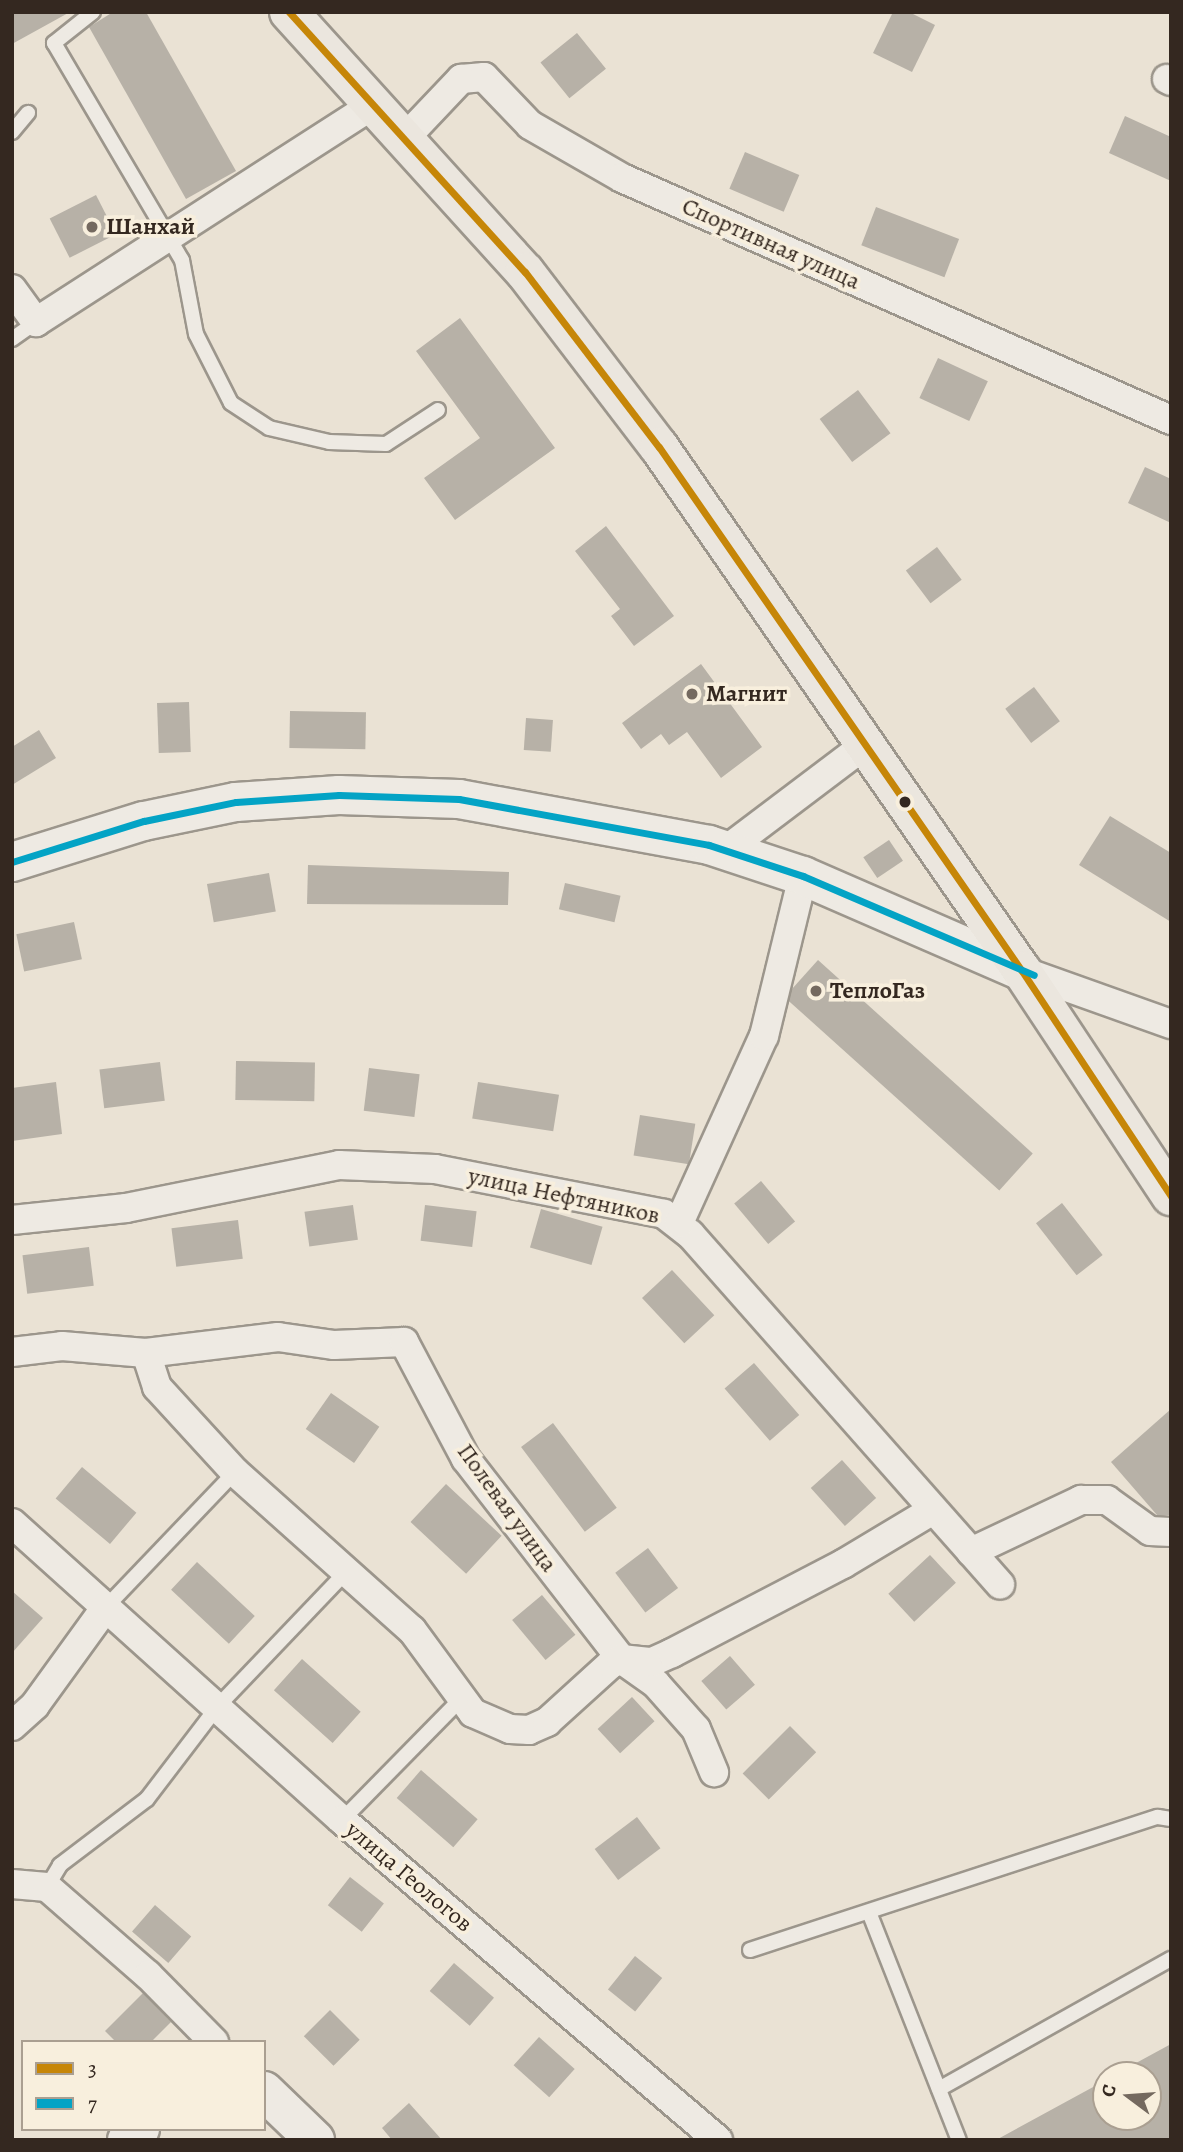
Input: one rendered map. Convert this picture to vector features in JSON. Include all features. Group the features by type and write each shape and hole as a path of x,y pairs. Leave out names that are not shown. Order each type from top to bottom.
{"main road":[{"path":"289,12 407,136 525,272 651,436 1022,971 1170,1195"}],"street":[{"name":"Спортивная улица","path":"407,136 461,79 484,77 530,125 622,178 1171,420"},
{"path":"12,289 36,322 172,239 376,103"},
{"path":"726,850 866,745"},
{"path":"12,862 144,821 236,802 339,795 459,799 726,850 803,876 1022,971 1171,1024"},
{"path":"679,1223 764,1036 803,876"},
{"name":"улица Нефтяников","path":"12,1220 126,1208 339,1165 435,1169 642,1207 679,1223 1000,1585"},
{"name":"Полевая улица","path":"12,1352 62,1346 146,1353 278,1337 334,1345 404,1342 466,1458 621,1659 656,1684 696,1729 714,1772"},
{"path":"146,1353 157,1387 235,1472 412,1630 461,1699 492,1724 529,1730 547,1722 621,1659 652,1662 672,1653 843,1564 933,1510"},
{"path":"971,1552 1081,1500 1107,1500 1150,1531 1171,1532"},
{"name":"улица Геологов","path":"12,1523 342,1820 718,2140"},
{"path":"12,1726 35,1705 106,1607"},
{"path":"12,1884 47,1887 148,1975 212,2040"},
{"path":"266,2093 315,2140"}],"lane":[{"path":"93,12 54,43 172,239 182,260 196,334 231,403 269,428 329,442 386,444 438,410"},
{"path":"12,132 28,113"},
{"path":"12,339 36,322"},
{"path":"106,1607 235,1472"},
{"path":"47,1887 60,1865 147,1799 217,1707 347,1571"},
{"path":"342,1820 461,1699"},
{"path":"750,1950 1158,1817 1171,1819"},
{"path":"869,1912 959,2140"},
{"path":"939,2089 1171,1959"}],"building":[{"path":"12,12 70,12 12,44"},
{"path":"113,12 146,12 236,171 186,199 89,27"},
{"path":"893,12 909,12 935,25 912,72 873,53"},
{"path":"577,33 606,69 569,98 540,63"},
{"path":"1125,116 1171,137 1171,181 1109,153"},
{"path":"745,152 799,175 784,212 729,189"},
{"path":"96,195 116,234 70,258 50,219"},
{"path":"876,207 959,239 944,277 861,245"},
{"path":"460,318 555,448 455,520 424,478 480,438 416,351"},
{"path":"938,358 988,381 969,421 919,398"},
{"path":"858,390 890,433 852,462 820,419"},
{"path":"1145,467 1171,479 1171,523 1128,503"},
{"path":"606,526 674,616 634,646 611,616 620,609 575,551"},
{"path":"937,547 962,580 931,603 906,570"},
{"name":"Магнит","path":"701,664 762,747 721,778 687,732 669,745 661,734 641,749 622,723"},
{"path":"1034,687 1060,721 1031,743 1005,709"},
{"path":"189,702 191,752 159,753 157,703"},
{"path":"290,711 366,712 365,749 289,748"},
{"path":"526,718 553,720 551,752 524,750"},
{"path":"39,730 56,758 12,785 12,747"},
{"path":"1110,816 1171,853 1171,922 1079,865"},
{"path":"889,840 903,861 877,878 863,857"},
{"path":"308,865 509,872 508,905 307,904"},
{"path":"269,873 276,911 214,922 207,884"},
{"path":"565,883 621,896 614,922 559,909"},
{"path":"74,922 82,959 24,971 16,934"},
{"path":"818,960 1033,1153 999,1191 785,997"},
{"path":"236,1061 315,1062 314,1101 235,1100"},
{"path":"160,1062 165,1101 104,1108 99,1069"},
{"path":"369,1068 420,1074 414,1117 364,1111"},
{"path":"56,1082 62,1134 12,1141 12,1088"},
{"path":"478,1082 559,1095 553,1131 472,1119"},
{"path":"640,1115 695,1124 689,1164 634,1155"},
{"path":"761,1181 795,1222 768,1244 734,1203"},
{"path":"1062,1203 1103,1255 1077,1275 1036,1223"},
{"path":"353,1205 358,1240 309,1246 304,1212"},
{"path":"425,1205 477,1211 472,1247 421,1241"},
{"path":"541,1209 603,1227 591,1265 530,1247"},
{"path":"238,1220 243,1259 176,1267 171,1228"},
{"path":"89,1247 94,1286 27,1294 22,1255"},
{"path":"672,1270 714,1315 684,1343 642,1298"},
{"path":"754,1363 799,1415 770,1441 725,1389"},
{"path":"331,1393 379,1427 354,1463 306,1429"},
{"path":"1171,1409 1171,1515 1157,1515 1111,1462"},
{"path":"553,1423 617,1508 585,1532 521,1447"},
{"path":"842,1460 876,1498 845,1526 811,1488"},
{"path":"82,1467 136,1513 110,1544 56,1498"},
{"path":"446,1484 502,1536 466,1574 411,1522"},
{"path":"648,1548 678,1588 645,1613 615,1573"},
{"path":"930,1555 956,1583 914,1622 888,1594"},
{"path":"197,1562 255,1616 229,1644 171,1590"},
{"path":"12,1591 43,1618 12,1653"},
{"path":"542,1595 575,1635 546,1660 512,1620"},
{"path":"730,1656 755,1685 726,1710 701,1681"},
{"path":"302,1659 361,1712 333,1743 274,1690"},
{"path":"632,1697 655,1721 620,1753 598,1729"},
{"path":"790,1726 816,1752 769,1800 743,1773"},
{"path":"421,1770 478,1819 453,1847 397,1798"},
{"path":"637,1817 660,1848 618,1880 595,1849"},
{"path":"350,1877 384,1903 362,1932 328,1905"},
{"path":"155,1905 191,1936 168,1963 132,1931"},
{"path":"635,1956 662,1978 635,2011 608,1989"},
{"path":"454,1963 494,1998 470,2026 430,1991"},
{"path":"143,1993 171,2022 153,2040 114,2040 105,2031"},
{"path":"330,2010 360,2040 334,2066 304,2036"},
{"path":"539,2037 575,2069 549,2097 514,2065"},
{"path":"1171,2044 1171,2140 996,2140 1092,2088 1092,2131 1162,2131 1162,2061 1140,2061"},
{"path":"409,2103 442,2140 392,2140 382,2128"}],"transit line":[{"name":"3","path":"289,12 525,272 659,447 1022,971 1171,1196"},
{"name":"7","path":"12,862 144,821 236,802 339,795 459,799 709,845 803,876 1034,975"}],"place":[{"name":"Шанхай","path":"92,227"},
{"name":"Магнит","path":"692,694"},
{"name":"ТеплоГаз","path":"816,991"}]}
